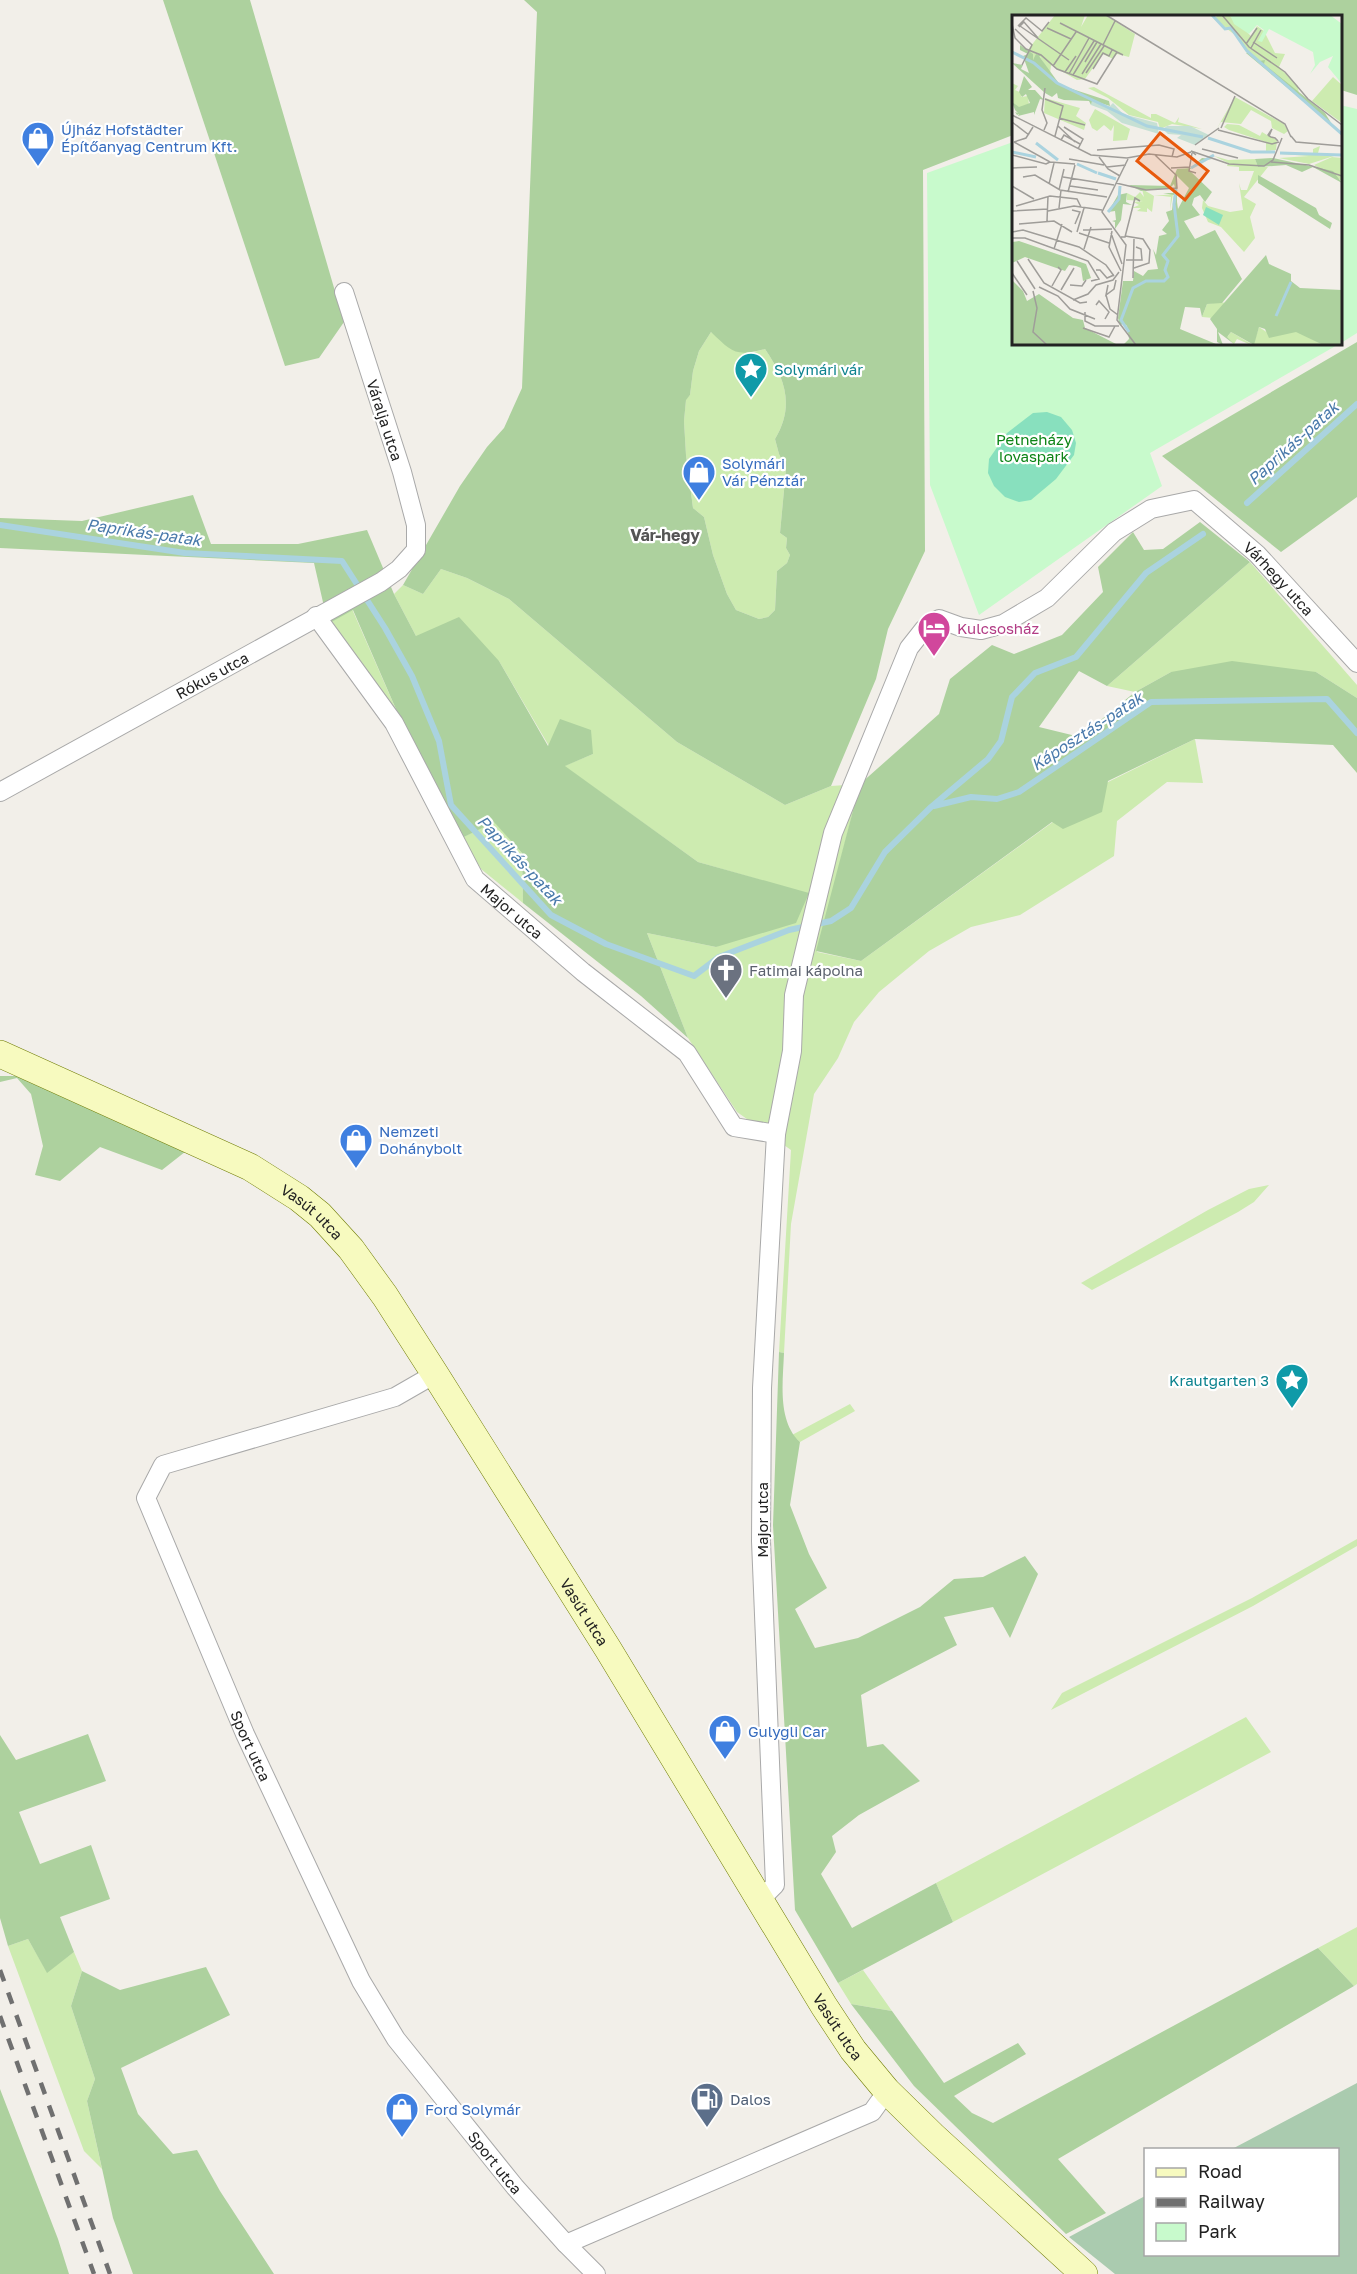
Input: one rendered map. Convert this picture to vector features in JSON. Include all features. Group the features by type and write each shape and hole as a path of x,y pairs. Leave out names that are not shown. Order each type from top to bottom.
{"street":[{"name":"Váralja utca","path":"344,292 402,472 416,525 416,550"},
{"name":"Major utca","path":"760,1900 775,1885 761,1541 762,1388 776,1134 792,1051 794,995 833,832 909,648 924,629 939,619 961,627 981,630 1004,624 1047,598 1114,532 1150,509 1194,500"},
{"name":"Várhegy utca","path":"1194,500 1257,554 1357,663"},
{"name":"Rókus utca","path":"0,792 381,582 399,569 416,550"},
{"name":"Major utca","path":"316,616 394,723 475,879 583,972 687,1053 734,1127 776,1134"},
{"name":"Vasút utca","path":"0,1054 225,1154 299,1198 320,1215 351,1249 385,1296 608,1649 842,2032 886,2091 1084,2274"},
{"name":"Sport utca","path":"435,1374 395,1397 162,1465 146,1498 245,1734 361,1981 396,2039 515,2187 596,2274"},
{"path":"566,2244 872,2112 886,2091"}],"green space":[{"path":"163,0 250,0 344,322 319,358 285,366"},
{"path":"524,0 1357,0 1357,95 1342,90 1342,15 1012,15 1012,135 923,170 925,551 888,629 876,679 831,786 785,805 677,742 509,599 467,578 441,569 423,594 403,585 460,486 487,447 504,428 522,388 537,12","holes":["711,332 729,348 747,353 765,349 778,371 785,392 785,415 775,439 786,469 780,533 787,538 786,548 790,555 787,563 777,571 775,610 768,617 759,619 736,610 727,594 713,555 704,517 693,508 686,455 684,421 686,400 690,395 693,371 699,351"]},
{"path":"1342,105 1357,109 1357,333 1342,342"},
{"name":"Petneházy lovaspark","path":"1012,142 1012,345 1337,345 1150,453 1162,486 979,615 930,485 927,173"},
{"path":"711,332 750,353 765,349 778,371 785,392 785,415 775,439 786,469 780,533 787,538 786,548 790,555 787,563 777,571 775,610 768,617 759,619 736,610 727,594 713,555 704,517 693,508 686,455 684,421 686,399 690,395 693,371 699,351"},
{"path":"1357,342 1357,497 1281,552 1162,456"},
{"path":"1047,412 1061,417 1072,430 1076,443 1074,455 1056,479 1031,500 1019,502 1005,497 994,486 988,473 989,459 1007,433 1033,413"},
{"path":"193,495 211,544 298,544 367,530 394,594 416,636 459,617 499,661 548,746 560,719 591,730 593,754 565,766 698,862 809,893 796,923 716,947 647,933 688,1038 641,996 523,903 522,853 494,822 462,838 402,723 353,610 328,624 314,563 0,548 0,518 82,521"},
{"path":"1200,522 1250,562 1107,686 1079,671 1039,727 1080,737 1135,692 1171,672 1232,661 1316,672 1357,698 1357,773 1333,745 1195,739 1108,781 1102,812 1063,829 1052,822 861,961 816,951 860,784 939,714 950,679 992,645 1014,654 1062,635 1103,592 1098,567 1133,532 1144,550 1163,549"},
{"path":"1250,562 1357,685 1357,698 1316,672 1171,672 1135,692 1107,686"},
{"path":"441,569 467,578 509,599 677,742 785,805 831,786 860,784 817,952 861,961 1108,782 1195,739 1203,783 1167,782 1117,821 1114,856 1020,915 971,927 929,951 879,992 854,1022 838,1058 814,1094 791,1224 784,1353 779,1352 791,1150 737,1112 688,1038 647,933 716,947 809,894 698,862 564,766 593,754 549,746 499,661 416,636 394,594 403,585 423,594"},
{"path":"352,609 402,723 328,624"},
{"path":"494,821 522,853 523,903 481,869 462,838"},
{"path":"0,1076 23,1076 190,1148 162,1170 100,1147 60,1181 35,1175 43,1146 31,1094 17,1078 0,1082"},
{"path":"1269,1185 1254,1202 1238,1212 1092,1290 1081,1283 1208,1210 1249,1189"},
{"path":"779,1352 784,1353 785,1412 793,1433 800,1442 790,1505 809,1554 827,1588 795,1609 815,1648 858,1638 920,1607 954,1579 983,1577 1025,1556 1038,1574 1010,1638 993,1607 944,1617 957,1645 861,1695 867,1747 883,1744 920,1781 859,1815 832,1836 836,1852 821,1874 852,1928 936,1883 953,1922 838,1983 795,1910 773,1525"},
{"path":"850,1404 855,1411 800,1442 792,1435"},
{"path":"1357,1539 1357,1546 1253,1606 1051,1710 1062,1693 1252,1598"},
{"path":"1246,1717 1271,1752 953,1922 936,1883"},
{"path":"88,1734 106,1781 19,1812 40,1864 91,1845 110,1899 60,1917 74,1952 47,1973 28,1939 8,1946 0,1918 0,1735 16,1760"},
{"path":"1357,1927 1357,1984 1354,1986 1318,1948"},
{"path":"28,1939 47,1972 74,1952 82,1971 71,2006 95,2079 87,2101 102,2169 84,2151 8,1946"},
{"path":"1318,1948 1354,1986 1058,2159 1106,2213 1066,2234 914,2086 851,2004 892,2011 944,2083 1018,2043 1026,2054 954,2096 972,2113 993,2123"},
{"path":"206,1967 230,2015 121,2068 138,2114 173,2154 197,2150 220,2191 274,2274 133,2274 113,2218 87,2101 95,2079 71,2006 82,1971 120,1990"},
{"path":"863,1970 892,2011 851,2004 838,1983"},
{"path":"1357,2083 1357,2274 1115,2274 1069,2237 1144,2197 1144,2256 1339,2256 1339,2148 1234,2148"},
{"path":"0,2089 58,2239 69,2274 0,2274"}],"waterway":[{"name":"Paprikás-patak","path":"1247,503 1357,404"},
{"name":"Paprikás-patak","path":"0,525 185,553 342,561 385,628 412,676 439,741 451,805 551,915 606,944 694,976 719,957 789,930 831,921 851,908 885,852 931,807 988,759 1001,741 1012,697 1035,673 1076,657 1146,573 1203,534"},
{"name":"Káposztás-patak","path":"934,806 971,797 997,799 1019,792 1151,702 1327,699 1357,733"}],"railway":[{"path":"0,1970 110,2274"},
{"path":"0,2016 94,2274"}],"place":[{"name":"Újház Hofstädter Építőanyag Centrum Kft.","path":"38,167"},
{"name":"Solymári vár","path":"751,398"},
{"name":"Solymári Vár Pénztár","path":"699,501"},
{"name":"Kulcsosház","path":"934,657"},
{"name":"Fatimai kápolna","path":"726,999"},
{"name":"Nemzeti Dohánybolt","path":"356,1169"},
{"name":"Krautgarten 3","path":"1292,1409"},
{"name":"Gulygli Car","path":"725,1760"},
{"name":"Dalos","path":"707,2128"},
{"name":"Ford Solymár","path":"402,2138"}],"district":[{"name":"Vár-hegy","path":"665,535"}]}
